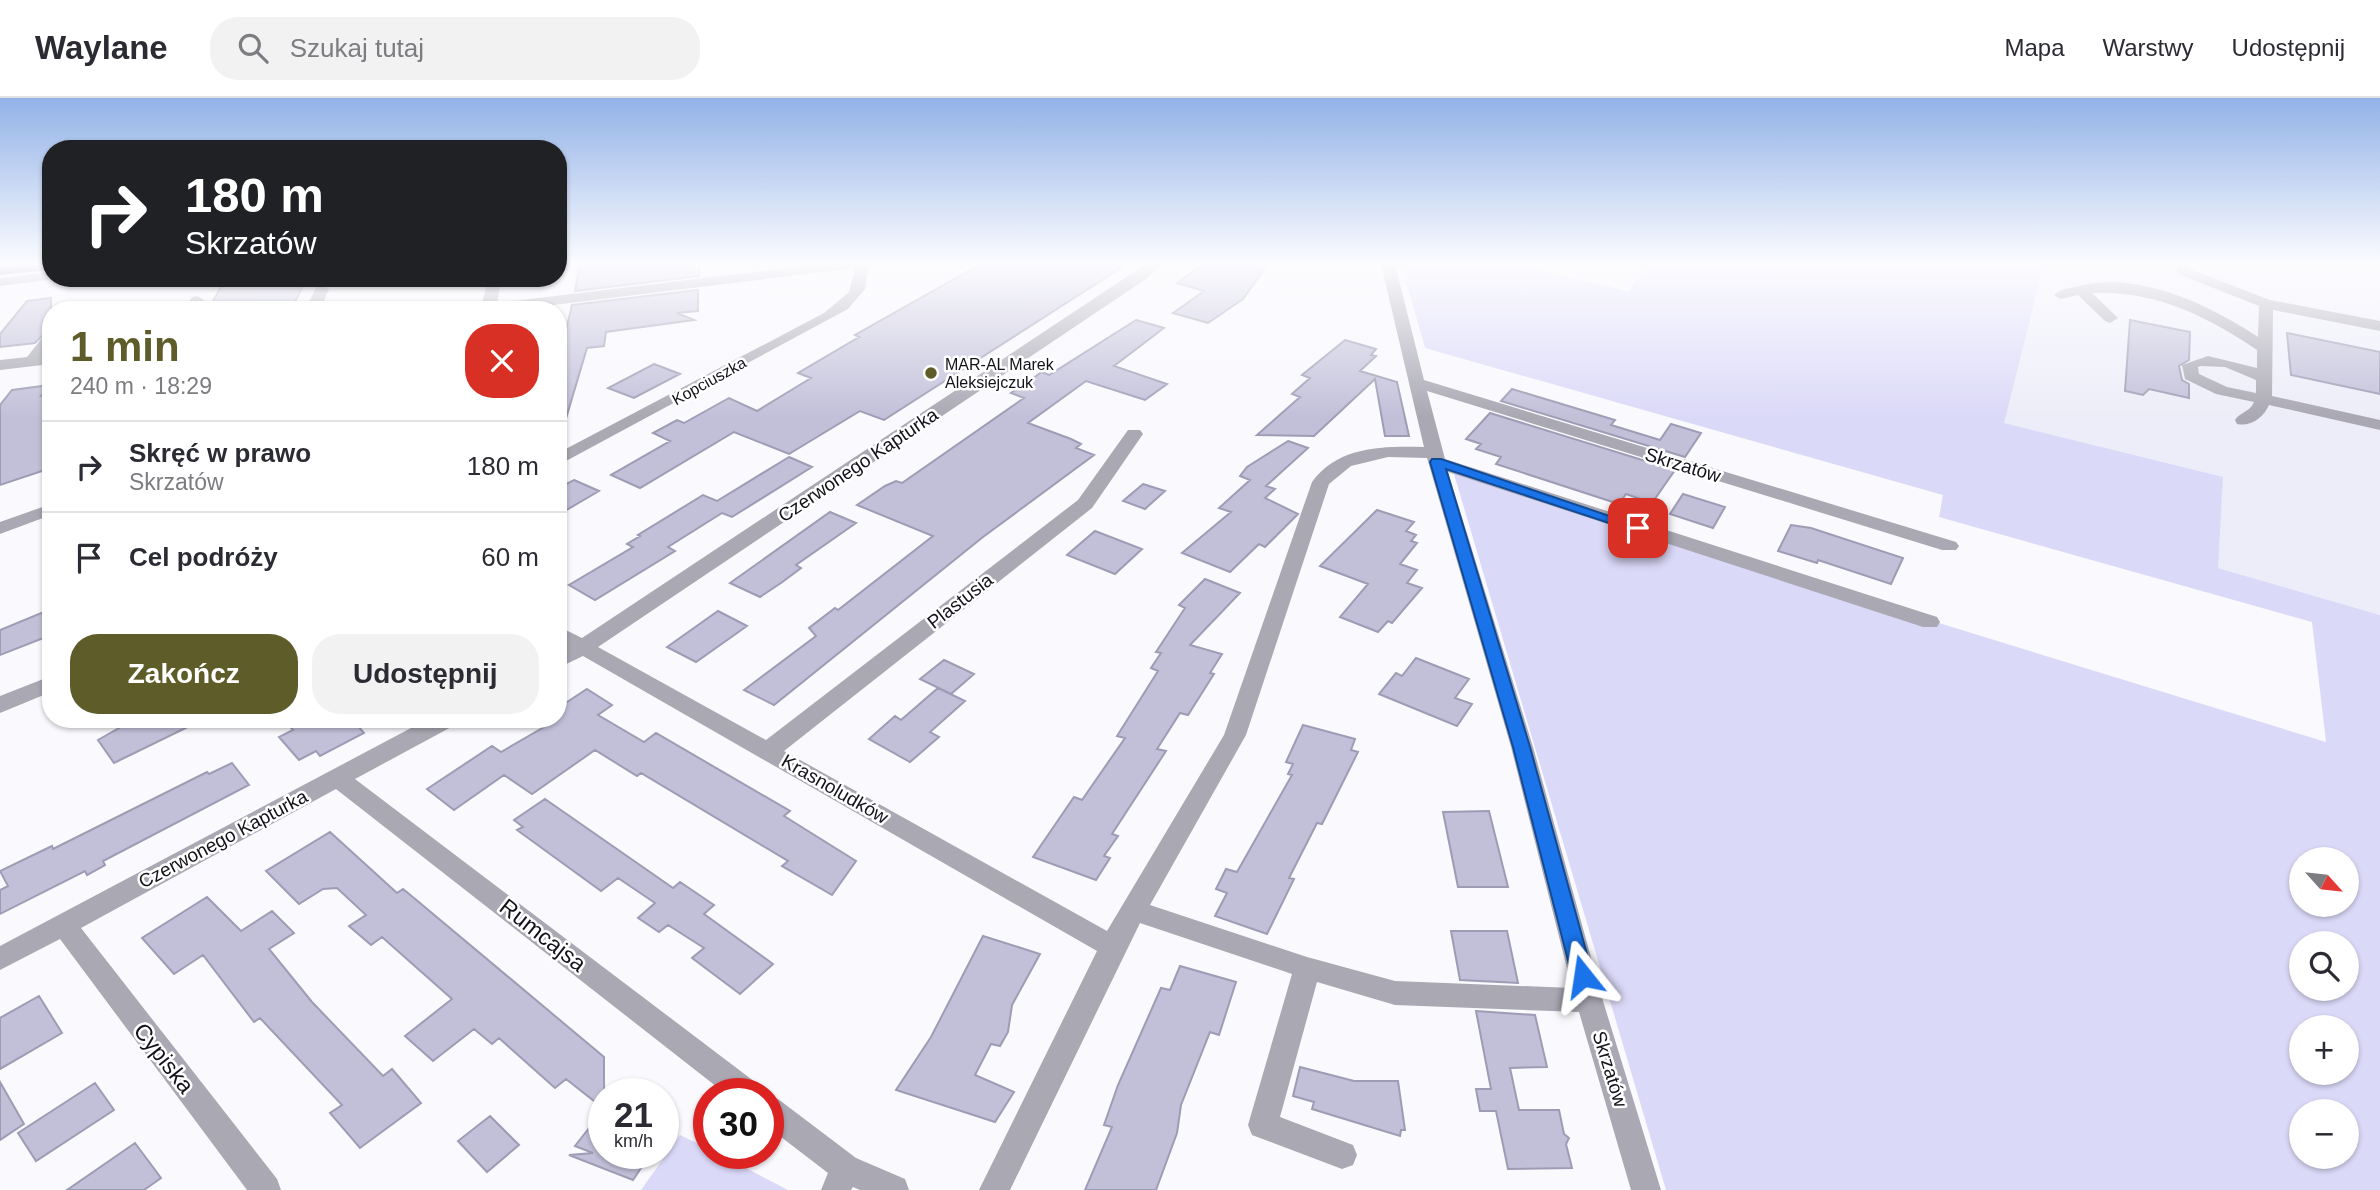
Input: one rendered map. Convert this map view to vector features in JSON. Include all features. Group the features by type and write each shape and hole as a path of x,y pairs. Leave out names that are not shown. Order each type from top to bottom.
{"street":[{"name":"Kopciuszka","path":"567,455 829,315"},
{"name":"Czerwonego Kapturka","path":"567,656 1083,315"},
{"name":"Skrzatów","path":"1401,315 1435,457 1522,747 1590,1001 1646,1190"},
{"path":"2107,315 2110,318"},
{"path":"2212,315 2227,322 2264,348"},
{"path":"2243,420 2258,412 2264,399 2266,315"},
{"path":"2323,315 2380,326"},
{"path":"31,362 42,348"},
{"path":"0,365 42,360"},
{"path":"2263,377 2222,362 2195,363 2189,371 2206,385 2380,425"},
{"name":"Skrzatów","path":"1418,383 1949,546"},
{"name":"Plastusia","path":"768,751 1085,503 1134,433"},
{"path":"994,1190 1112,947 1235,735 1321,482 1341,463 1359,455 1383,452 1435,457 1930,622"},
{"path":"0,528 42,512"},
{"name":"Krasnoludków","path":"567,638 1112,947"},
{"path":"0,705 42,687"},
{"name":"Czerwonego Kapturka","path":"0,959 430,728"},
{"name":"Rumcajsa","path":"337,777 728,1078"},
{"path":"1133,910 1307,968 1395,993 1590,1001"},
{"name":"Cypiska","path":"64,925 266,1190"},
{"path":"1307,968 1262,1125 1342,1154"},
{"path":"784,1124 841,1179 894,1190"}],"shaded area":[{"path":"1416,315 2031,315 2004,423 2223,477 2218,568 2380,615 2380,1190 1666,1190 1454,474 2326,742 2312,622 1939,517 1943,495 1425,348"},
{"path":"2031,315 2380,315 2380,615 2218,568 2003,423"},
{"path":"679,1136 693,1141 693,1169 748,1169 788,1190 641,1190 656,1169 679,1169"}],"building":[{"path":"16,315 42,315 42,336 35,343 0,347 0,334"},
{"path":"570,315 682,315 694,320 606,332 604,346 587,348 567,415 567,326"},
{"path":"891,315 1048,315 884,420 860,411 789,454 734,432 640,488 611,475 670,441 653,433 677,420 684,423 729,398 757,411 811,378 798,373 859,337 855,335"},
{"path":"1180,315 1220,315 1208,323"},
{"path":"1136,320 1164,328 1114,366 1167,384 1145,400 1086,381 1028,423 1071,439 1081,444 1076,448 1094,455 983,537 774,705 744,690 816,636 809,628 835,608 838,610 933,536 857,505 885,486 896,481 902,483 1024,398 1011,393 1042,372 1049,375"},
{"path":"2130,320 2190,332 2189,360 2179,366 2182,380 2189,384 2189,398 2149,389 2143,395 2125,391"},
{"path":"2287,333 2380,352 2380,394 2291,375"},
{"path":"1345,340 1376,349 1371,355 1376,356 1360,371 1397,382 1409,436 1385,436 1375,379 1314,436 1257,435 1300,397 1292,394 1310,378 1302,375"},
{"path":"654,364 680,374 634,398 608,388"},
{"path":"42,386 42,471 0,485 0,405 12,390"},
{"path":"1512,389 1615,420 1611,425 1660,440 1671,424 1701,433 1685,457 1501,401"},
{"path":"1490,413 1675,470 1652,503 1626,494 1619,504 1496,464 1501,457 1476,449 1481,444 1466,439"},
{"path":"1288,441 1308,448 1266,486 1275,489 1265,498 1298,514 1265,547 1259,544 1230,572 1182,553 1231,512 1219,508 1250,480 1240,476 1247,467"},
{"path":"789,457 812,467 732,517 722,513 668,547 675,551 595,600 569,585 633,547 627,544 703,495 717,501"},
{"path":"574,480 599,491 567,510 567,484"},
{"path":"1143,484 1165,491 1145,509 1123,501"},
{"path":"1683,494 1725,507 1713,528 1670,514"},
{"path":"1377,510 1414,522 1406,531 1416,535 1411,541 1417,543 1400,564 1417,570 1407,583 1422,588 1392,623 1388,621 1378,632 1340,617 1368,584 1320,566"},
{"path":"830,512 856,523 796,565 801,568 781,583 760,597 730,583"},
{"path":"1791,525 1811,528 1903,558 1891,584 1818,560 1817,563 1778,551"},
{"path":"1095,531 1142,549 1115,574 1067,555"},
{"path":"1205,579 1240,593 1190,645 1222,654 1210,673 1214,674 1188,715 1180,713 1157,749 1166,751 1112,834 1118,836 1104,856 1110,858 1096,880 1033,857 1074,797 1082,800 1125,738 1117,736 1158,671 1151,668 1161,653 1156,652 1185,608 1179,605"},
{"path":"718,611 747,626 696,662 667,647"},
{"path":"42,613 42,639 0,655 0,630"},
{"path":"1416,658 1469,679 1455,698 1472,704 1457,726 1379,694 1396,673 1402,676"},
{"path":"944,660 974,674 951,694 920,679"},
{"path":"938,688 965,701 930,732 939,737 910,762 869,739 895,716 901,720"},
{"path":"587,689 612,705 598,715 644,742 656,733 790,811 784,816 856,861 832,895 782,866 788,861 641,773 637,776 595,750 532,794 504,775 454,810 427,789 492,746 501,752 542,728 567,728 567,702"},
{"path":"1303,725 1355,739 1351,750 1358,752 1322,824 1317,823 1289,878 1294,879 1267,934 1215,916 1227,893 1216,889 1226,869 1237,872 1292,775 1288,774 1293,764 1286,762"},
{"path":"119,728 186,728 114,763 98,740"},
{"path":"291,728 360,728 364,733 320,756 316,751 299,760 279,737 293,730"},
{"path":"232,763 249,785 103,861 105,865 87,875 85,871 0,914 0,890 8,886 0,871 52,846 53,849 207,772 209,774"},
{"path":"545,799 673,888 680,882 714,905 704,914 773,964 740,994 692,958 704,948 668,925 659,932 638,918 655,903 618,878 601,891 517,830 523,827 514,820"},
{"path":"1489,811 1508,887 1458,887 1443,812"},
{"path":"330,832 397,893 403,889 604,1057 604,1078 588,1078 588,1096 566,1079 555,1088 499,1038 492,1044 474,1029 433,1061 405,1036 452,999 382,937 371,945 349,926 366,915 337,888 323,889 299,904 266,871"},
{"path":"207,897 241,931 272,911 294,933 269,949 312,1002 383,1076 392,1069 421,1103 360,1148 330,1113 342,1105 260,1018 254,1022 203,955 174,974 142,938"},
{"path":"1451,931 1507,931 1518,983 1460,980"},
{"path":"983,936 1040,954 1012,1005 1008,1032 1000,1046 991,1044 975,1075 1014,1092 995,1122 896,1090 931,1037"},
{"path":"1180,966 1236,982 1219,1035 1210,1032 1181,1105 1177,1133 1156,1190 1085,1190 1112,1127 1104,1125 1118,1085 1161,988 1170,990"},
{"path":"39,996 62,1033 0,1069 0,1018"},
{"path":"1476,1011 1535,1015 1547,1067 1510,1068 1519,1110 1559,1110 1564,1134 1569,1138 1566,1144 1572,1168 1508,1169 1496,1111 1480,1111 1476,1089 1491,1089"},
{"path":"1300,1067 1354,1081 1398,1081 1405,1130 1401,1130 1400,1136 1312,1109 1314,1102 1293,1096"},
{"path":"0,1082 24,1124 0,1140"},
{"path":"95,1083 114,1110 36,1161 18,1133"},
{"path":"490,1116 519,1145 487,1172 458,1141"},
{"path":"588,1129 588,1151 575,1146"},
{"path":"135,1143 161,1178 144,1190 67,1190"},
{"path":"588,1153 588,1162 569,1155"},
{"path":"605,1169 640,1169 633,1180"}],"place":[{"name":"MAR-AL Marek Aleksiejczuk","path":"931,373"}],"route":[{"path":"1583,976 1522,747 1482,622 1437,462 1638,528"}]}
